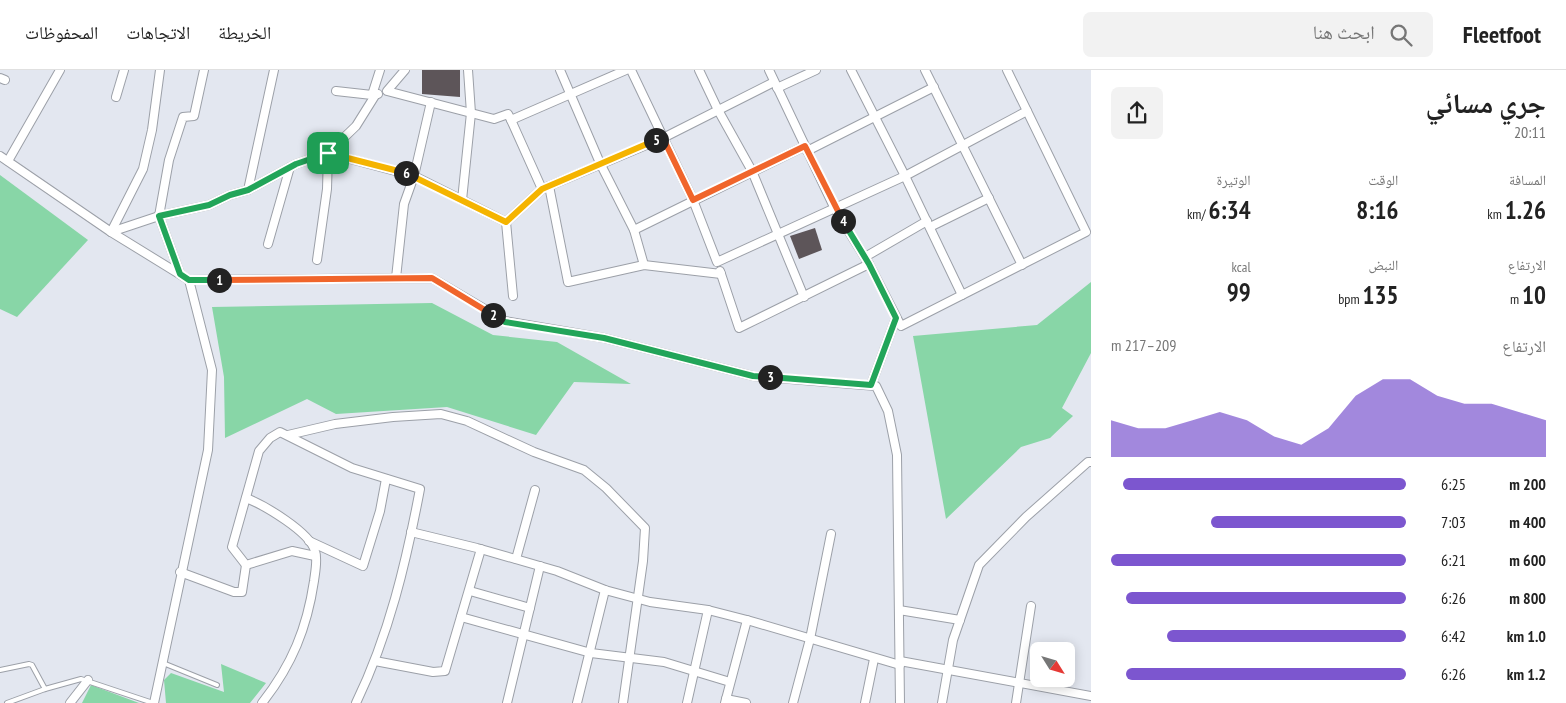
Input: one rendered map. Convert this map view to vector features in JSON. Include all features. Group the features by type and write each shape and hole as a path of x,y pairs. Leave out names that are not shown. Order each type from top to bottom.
{"street":[{"path":"8,161 60,70"},
{"path":"116,97 124,70"},
{"path":"111,232 143,169 152,130 160,70"},
{"path":"180,274 159,216 172,151 183,118 194,116 204,70"},
{"path":"248,190 274,70"},
{"path":"111,232 159,216 209,205 230,195 248,190 290,167 328,153 356,126 374,95 380,70"},
{"path":"387,91 405,70"},
{"path":"462,200 471,113 468,70"},
{"path":"560,70 600,163 634,230 644,265"},
{"path":"511,120 626,70"},
{"path":"631,70 693,200 717,262 738,328 869,264"},
{"path":"699,70 718,110 752,171 804,297"},
{"path":"769,70 835,209 869,264 900,326 1086,232 1007,70"},
{"path":"506,222 546,188 600,163 663,138 718,110 816,70"},
{"path":"851,70 905,176 962,295"},
{"path":"925,70 1022,265"},
{"path":"634,230 752,171 876,118 934,87"},
{"path":"336,91 374,95 387,91 494,119 508,114 546,188 568,282 644,265 721,274"},
{"path":"396,278 404,204 414,176 431,102"},
{"path":"717,262 905,176 1027,111"},
{"path":"328,153 414,176 506,222"},
{"path":"317,260 327,189 328,153"},
{"path":"0,156 111,232 189,280 432,278 505,322 604,338 753,376 876,386 888,411 897,455 900,703"},
{"path":"268,244 290,167"},
{"path":"865,257 928,224 989,198"},
{"path":"506,222 513,296"},
{"path":"154,703 180,572 208,450 212,370 189,280"},
{"path":"871,385 896,318"},
{"path":"288,436 335,424 441,414 467,421 534,452 584,470 606,488 645,528 631,657 623,703"},
{"path":"180,572 234,592 242,592 246,565 232,547 259,451 270,438 280,432 352,468 420,489 395,606 375,661 356,703"},
{"path":"942,703 950,671 953,640 979,565 1026,517 1088,462 1091,462"},
{"path":"246,498 297,529 309,540 363,566 380,511 386,479"},
{"path":"516,559 535,490"},
{"path":"411,532 540,566 605,590 638,598 708,610 747,620 874,659 1020,682 1090,697"},
{"path":"793,703 810,639 831,534"},
{"path":"262,703 299,645 309,614 315,551 309,540"},
{"path":"375,661 433,672 445,670 481,549"},
{"path":"246,565 292,551 315,556"},
{"path":"507,703 540,566"},
{"path":"577,703 591,653 605,590"},
{"path":"470,591 530,608"},
{"path":"1016,703 1031,606"},
{"path":"686,703 708,610"},
{"path":"899,610 960,620"},
{"path":"461,617 523,636 591,653 631,657 693,670 730,682"},
{"path":"746,703 725,701 747,620"},
{"path":"866,703 874,659"},
{"path":"70,703 88,680"}],"lane":[{"path":"162,662 217,685"},
{"path":"0,670 29,664 35,668 45,689"},
{"path":"7,703 74,679 88,680 154,703"}],"green space":[{"path":"0,175 88,240 17,317 0,309"},
{"path":"1091,282 1091,353 1062,408 1073,416 1050,438 1021,447 946,519 913,336 1037,325"},
{"path":"432,303 493,335 557,342 631,384 574,382 536,435 447,407 336,414 307,399 225,438 224,377 212,307"},
{"path":"221,664 266,683 250,703 166,703 164,680 171,673 224,692"},
{"path":"91,685 139,703 82,703"}],"building":[{"path":"422,70 460,70 460,97 422,94"},
{"path":"815,228 822,250 799,259 790,236"}],"route":[{"path":"663,138 693,200 805,146 835,209 869,264 896,318 871,385 753,376 701,361 604,338 505,322 432,278 189,280 180,274 159,216 209,205 230,195 248,190 296,164 328,153 414,176 506,222 542,189 663,138"}]}
